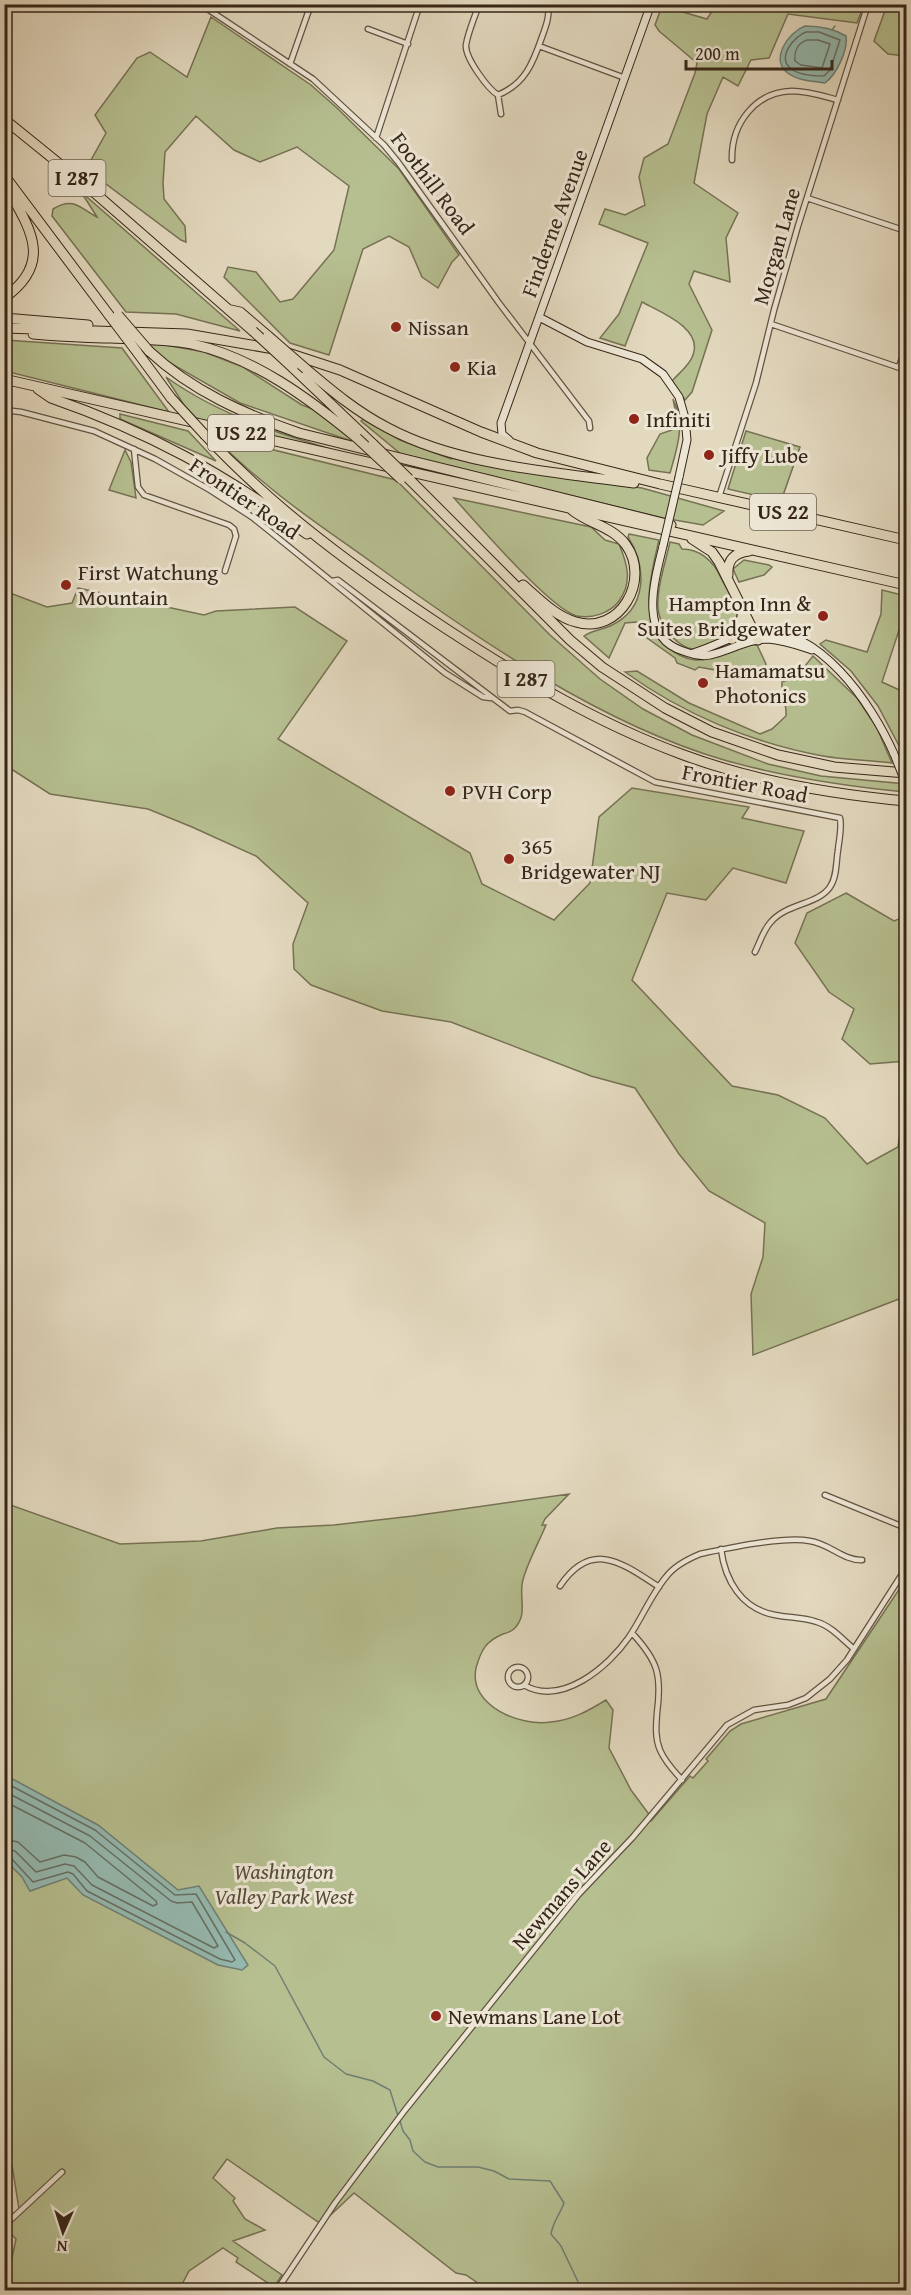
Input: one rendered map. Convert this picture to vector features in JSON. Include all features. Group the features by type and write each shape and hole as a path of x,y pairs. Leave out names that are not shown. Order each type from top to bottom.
{"highway":[{"name":"I 287","path":"4,119 88,187 253,331 373,444 405,479 432,502 555,626 602,667 640,693 693,723 740,743 791,759 906,773"},
{"name":"I 287","path":"4,177 96,297 113,315 136,352 171,398 205,435 251,480 347,560 420,612 558,698 616,728 683,755 766,780 837,794 906,801"},
{"path":"4,177 7,187 29,226 33,247 29,270 23,282 4,298"},
{"path":"228,309 240,312 346,402 368,417 389,429 435,448 502,464 638,484 660,484"},
{"path":"113,315 177,375 213,398 250,415 299,433 724,538 731,545"},
{"path":"4,318 104,326 110,331"},
{"name":"US 22","path":"4,328 187,334 277,350 340,370 481,432 578,464 906,540"},
{"path":"4,333 165,340 205,347 254,366 286,385 357,438 405,479"},
{"name":"US 22","path":"4,379 906,585"},
{"path":"34,386 51,398 141,433 191,458 261,501 347,560"},
{"path":"512,582 522,585 559,614 575,622 598,623 614,616 625,606 634,588 636,577 635,565 628,549 612,531 582,519 570,508"},
{"path":"686,535 712,552 728,578 756,636"},
{"path":"728,578 728,564 733,557 740,553 759,551"},
{"path":"732,639 740,628 743,610"}],"street":[{"name":"Foothill Road","path":"200,4 313,79 376,138 398,162 589,421 590,428"},
{"path":"299,4 309,11"},
{"path":"290,64 311,4"},
{"path":"376,138 420,4"},
{"path":"466,4 478,7 466,48 470,60 491,91 498,95"},
{"path":"498,95 521,81 532,66 549,17 548,4"},
{"name":"Morgan Lane","path":"718,497 756,383 807,198 868,4"},
{"name":"Finderne Avenue","path":"501,423 651,6"},
{"path":"368,30 408,44"},
{"path":"539,46 625,78"},
{"path":"732,160 738,125 760,101 772,95 794,91 838,100"},
{"path":"498,95 501,114"},
{"path":"807,198 906,231"},
{"path":"539,317 587,342 642,358 663,374 679,397 685,418 687,440 652,599 655,621 663,636 682,651 709,656 756,636"},
{"path":"771,324 906,370"},
{"path":"900,367 906,347"},
{"name":"Frontier Road","path":"4,410 21,412 94,431 134,449 233,504 332,581 445,674 483,698 492,698"},
{"path":"481,432 493,431 501,423"},
{"path":"501,423 504,436 519,446"},
{"name":"Frontier Road","path":"134,449 138,487 144,495 232,526 236,536 225,572"},
{"name":"Frontier Road","path":"332,581 338,580 510,711 525,712 648,780 840,818 835,875 829,890 822,896 789,908 778,915 770,923 755,952"},
{"path":"693,653 732,639 756,636 788,634 804,641 831,663 861,694 880,723 906,784"},
{"path":"825,1495 906,1528"},
{"path":"524,1685 531,1689 545,1691 567,1688 606,1663 632,1633 659,1587 670,1573 687,1560 700,1554 721,1549 809,1540 826,1545 854,1560 862,1560"},
{"path":"721,1549 723,1565 730,1582 752,1606 774,1615 817,1622 831,1629 854,1649"},
{"path":"560,1586 570,1572 596,1558 615,1560 624,1564 659,1587"},
{"name":"Newmans Lane","path":"277,2290 335,2203 405,2109 578,1895 633,1838 727,1725 754,1710 788,1705 818,1691 838,1672 906,1568"},
{"path":"632,1633 646,1649 656,1666 660,1689 657,1738 664,1758 682,1780"},
{"path":"519,1667 525,1670 528,1679 524,1685 518,1688 509,1683 507,1677 510,1670 519,1667"},
{"path":"5,2224 62,2172"}],"green space":[{"path":"716,5 864,5 857,23 788,14 769,58 751,60 738,86 723,77 707,114 694,183 738,213 726,238 730,282 694,271 689,284 712,330 692,392 685,400 672,381 689,362 693,355 694,345 692,337 678,322 642,302 625,346 600,338 619,314 648,243 599,224 605,209 625,215 645,205 639,177 644,158 668,144 695,73 697,63 655,25 662,6 707,19"},
{"path":"887,5 906,5 905,56 888,54 874,41"},
{"path":"211,17 311,85 337,108 399,169 459,255 452,262 438,288 422,277 409,247 389,236 363,249 329,355 290,343 224,277 228,267 256,272 280,302 293,299 334,250 349,186 297,147 260,162 234,150 196,116 165,152 164,199 185,226 186,242 86,169 106,133 95,115 137,58 150,52 187,77"},
{"path":"55,169 240,331 176,314 126,312 52,216 53,209 60,205 72,204 97,217 85,198"},
{"path":"5,340 122,348 169,412 5,371"},
{"path":"149,342 204,352 243,367 302,405 315,410 357,443 240,403 158,356 148,346"},
{"path":"166,377 234,415 283,434 358,457 198,420 184,405"},
{"path":"673,399 680,427 670,473 649,470 647,458 660,434 672,430 676,414"},
{"path":"120,414 188,431 216,461 120,419"},
{"path":"364,419 400,440 451,459 642,488 724,511 703,525 663,518 401,454 361,421"},
{"path":"746,431 800,447 781,501 728,489"},
{"path":"221,437 396,480 550,635 600,679 643,709 692,735 768,764 821,776 906,784 906,792 814,780 724,760 632,725 587,702 499,650 307,516 280,496 219,443"},
{"path":"125,450 131,462 136,498 109,490"},
{"path":"454,498 591,527 605,540 619,544 624,558 627,580 619,601 611,609 595,616 577,616 565,610 532,582"},
{"path":"629,534 659,540 650,581 650,609 652,622 658,635 667,646 687,658 702,660 742,646 757,645 766,664 764,669 718,674 715,670 699,667 695,670 677,663 675,658 647,638 637,622 625,623 609,658 584,636 622,619 632,609 637,598 641,574 639,561 628,537"},
{"path":"670,542 679,544 682,549 695,551 710,561 735,605 737,614 733,630 721,642 713,646 696,649 683,646 663,624 659,614 658,597"},
{"path":"744,560 772,567 764,575 739,582 733,569"},
{"path":"78,588 204,615 216,611 295,607 347,641 278,739 470,853 482,884 554,920 590,883 599,817 632,788 749,807 742,818 804,831 786,883 733,868 706,900 667,893 632,980 732,1086 778,1095 825,1118 867,1164 898,1147 906,1094 906,1293 899,1299 753,1355 751,1294 763,1257 765,1223 709,1191 679,1154 635,1088 591,1076 451,1022 382,1011 311,985 294,969 293,944 308,903 256,856 148,809 50,794 5,765 5,591 47,607 72,603"},
{"path":"882,590 906,596 906,609 882,682 906,693 906,759 878,706 851,671 820,644 826,640 867,652 881,614"},
{"path":"813,656 857,698 877,728 892,763 823,756 744,735 694,714 625,672 637,671 689,703 760,734 772,729 786,716 782,682 797,676"},
{"path":"846,893 894,921 906,916 906,1061 870,1064 842,1039 854,1009 829,992 795,943 807,913"},
{"name":"Washington Valley Park West","path":"569,1494 542,1525 546,1525 523,1579 522,1613 519,1623 485,1647 476,1668 476,1681 480,1693 499,1711 512,1717 539,1723 573,1717 606,1700 613,1710 609,1748 631,1790 651,1817 649,1820 651,1821 690,1776 693,1778 708,1761 706,1759 730,1731 741,1724 826,1699 906,1579 906,2290 488,2290 466,2275 456,2273 354,2193 321,2224 227,2159 213,2178 235,2198 233,2201 245,2219 265,2230 233,2241 282,2275 274,2287 236,2262 238,2258 223,2248 189,2271 179,2290 5,2290 4,2272 10,2267 16,2239 5,2228 5,2221 19,2209 11,2159 4,2154 5,1503 120,1544 201,1541 277,1528 334,1525 413,1516"}],"water":[{"path":"805,26 826,28 846,36 841,61 834,74 825,83 797,78 783,68 780,61 787,40"},
{"path":"5,1775 98,1825 178,1890 199,1886 248,1965 242,1970 218,1965 83,1895 67,1878 30,1891 22,1877 5,1860"}],"waterway":[{"path":"832,30 835,26"},
{"path":"226,1932 275,1966 324,2057 346,2074 373,2081 390,2090 398,2116"},
{"path":"400,2121 413,2151 425,2162 438,2167 478,2167 494,2171 509,2179 550,2181 564,2203 551,2234 561,2246 582,2290"}],"place":[{"name":"Nissan","path":"396,327"},
{"name":"Kia","path":"455,367"},
{"name":"Infiniti","path":"634,419"},
{"name":"Jiffy Lube","path":"709,455"},
{"name":"First Watchung Mountain","path":"66,585"},
{"name":"Hampton Inn & Suites Bridgewater","path":"823,616"},
{"name":"Hamamatsu Photonics","path":"703,683"},
{"name":"PVH Corp","path":"450,791"},
{"name":"365 Bridgewater NJ","path":"509,859"},
{"name":"Newmans Lane Lot","path":"436,2016"}]}
